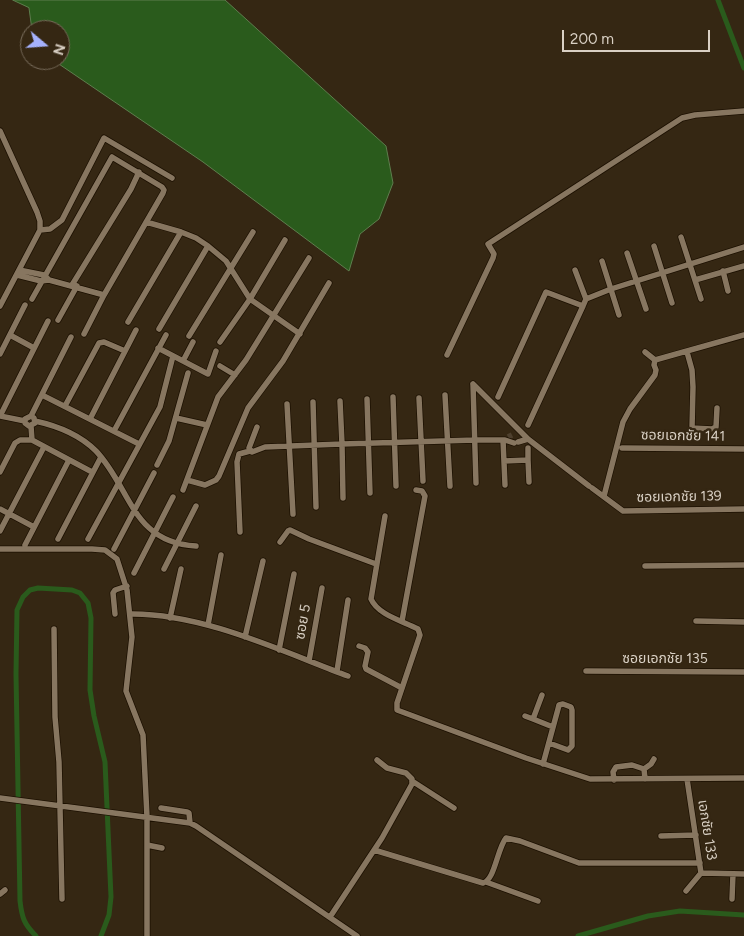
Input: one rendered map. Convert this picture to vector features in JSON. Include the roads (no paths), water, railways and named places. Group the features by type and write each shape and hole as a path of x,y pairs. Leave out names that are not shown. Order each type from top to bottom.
{"street":[{"path":"447,355 493,258 494,254 488,244 682,118 695,115 744,112"},
{"path":"0,131 40,221 40,230 0,306"},
{"path":"40,230 50,229 62,220 97,147 104,138 172,178"},
{"path":"32,299 42,278 112,157 139,172 164,190 84,334"},
{"path":"58,320 139,172"},
{"path":"146,222 181,232 196,238 208,246 221,256 231,268 250,299 300,334"},
{"path":"128,322 181,232"},
{"path":"190,336 253,232"},
{"path":"681,237 701,299"},
{"path":"220,342 250,299 285,240"},
{"path":"159,329 208,246"},
{"path":"654,246 672,303"},
{"path":"586,299 611,289 744,247"},
{"path":"628,254 646,309"},
{"path":"183,490 218,397 275,315 310,258"},
{"path":"602,261 619,315"},
{"path":"695,280 744,266"},
{"path":"528,425 586,299 575,270"},
{"path":"723,271 728,291"},
{"path":"18,272 104,295"},
{"path":"187,480 205,485 216,480 219,476 246,411 300,334 329,283"},
{"path":"498,396 546,292 583,306"},
{"path":"0,354 25,304"},
{"path":"32,421 27,426 25,421 0,416 48,321"},
{"path":"90,419 136,330"},
{"path":"10,335 34,348"},
{"path":"114,432 166,335"},
{"path":"655,360 744,335"},
{"path":"32,440 32,421 42,395 71,337"},
{"path":"65,406 99,343 104,342 125,351"},
{"path":"183,361 193,342"},
{"path":"158,348 208,374 216,351"},
{"path":"645,352 655,360"},
{"path":"687,352 692,370 692,428 712,429 716,427 717,408"},
{"path":"88,538 160,407 173,356"},
{"path":"604,496 623,422 630,409 655,375 655,360"},
{"path":"220,366 235,375"},
{"path":"157,465 167,446 188,373"},
{"name":"ซอยเอกชัย 139","path":"475,440 473,384 528,439 619,509 628,511 744,508"},
{"path":"42,395 139,444"},
{"path":"445,395 450,486"},
{"path":"393,397 396,486"},
{"path":"419,398 423,481"},
{"path":"367,399 370,494"},
{"path":"340,401 343,498"},
{"path":"313,402 316,507"},
{"path":"287,404 293,514"},
{"path":"176,418 207,425"},
{"path":"32,421 59,428 77,436 101,457 142,522 154,532 177,543 196,546"},
{"path":"250,451 250,444 258,426"},
{"path":"240,532 237,462 239,454 250,451 256,452 265,447 507,438 520,431"},
{"path":"507,438 516,442 528,439"},
{"path":"505,485 504,461 507,438"},
{"path":"0,472 15,443 20,440 32,440 92,472"},
{"path":"475,440 476,482"},
{"path":"0,531 44,447"},
{"path":"528,448 530,482"},
{"name":"ซอยเอกชัย 141","path":"622,448 744,449"},
{"path":"58,539 101,457"},
{"path":"25,545 69,460"},
{"path":"504,461 528,460"},
{"path":"114,549 154,473"},
{"path":"402,620 425,496 422,491 416,490"},
{"path":"134,573 173,497"},
{"path":"164,569 196,506"},
{"path":"0,510 34,527"},
{"path":"385,516 371,599 380,610 418,629 420,635 396,708 400,712 581,778 596,780 744,778"},
{"path":"280,542 288,531 294,530 309,539 376,564"},
{"path":"0,549 105,550 116,559 127,586 132,636 126,691 143,735 147,817 147,936"},
{"path":"208,625 221,555"},
{"path":"246,637 263,561"},
{"path":"645,566 744,565"},
{"path":"170,618 181,569"},
{"path":"279,650 294,574"},
{"path":"115,614 113,593 127,586"},
{"name":"ซอย 5","path":"309,661 322,588"},
{"path":"337,672 348,600"},
{"path":"130,614 152,615 208,625 246,637 348,676"},
{"path":"696,621 744,622"},
{"path":"54,629 54,717 59,762 62,899"},
{"path":"359,646 368,652 365,666 370,672 402,688"},
{"name":"ซอยเอกชัย 135","path":"586,671 744,672"},
{"path":"533,719 542,695"},
{"path":"543,764 549,743 554,727 560,705 563,704 571,707 573,742 571,749 568,750 549,743"},
{"path":"526,716 554,727"},
{"path":"644,769 654,759"},
{"path":"377,760 387,768 406,773 412,781 454,808"},
{"path":"614,780 614,770 616,767 632,765 644,769"},
{"path":"644,769 645,779"},
{"name":"เอกชัย 133","path":"687,779 702,873 744,874"},
{"path":"330,917 374,850 408,792 412,781"},
{"path":"0,798 190,823 358,936"},
{"path":"161,808 187,812 190,823"},
{"path":"661,836 696,835"},
{"path":"374,850 482,884 489,880 501,846 506,838 520,841 579,864 700,863"},
{"path":"147,846 162,848"},
{"path":"686,891 702,873"},
{"path":"732,899 733,874"},
{"path":"486,882 538,901"}],"waterway":[{"path":"718,0 744,68"},
{"path":"36,936 24,920 20,901 16,674 17,610 23,597 30,590 38,588 72,590 80,593 88,603 91,618 90,690 105,762 111,897 109,915 101,936"},
{"path":"578,936 648,916 680,911 744,915"}],"tunnel":[{"path":"508,437 512,435"}]}
